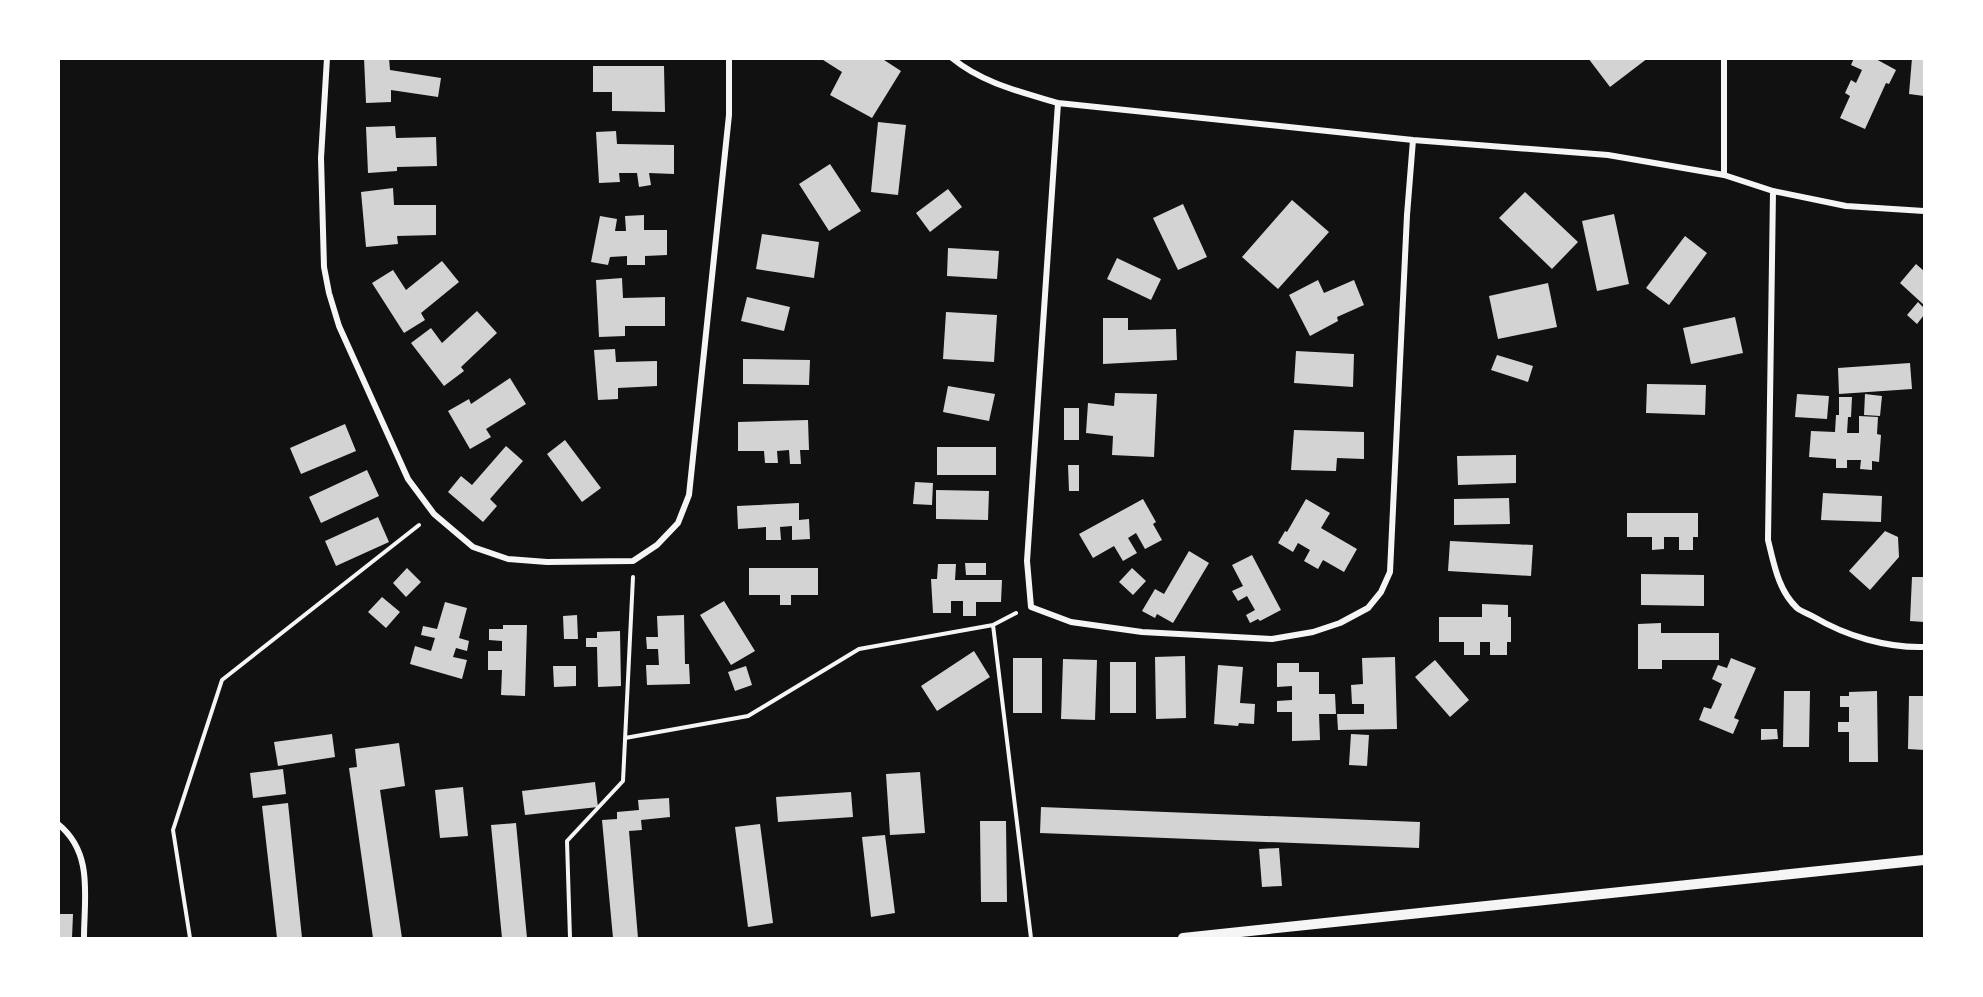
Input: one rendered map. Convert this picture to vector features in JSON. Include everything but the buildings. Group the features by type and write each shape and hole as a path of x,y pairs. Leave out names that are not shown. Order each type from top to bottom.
{"street":[{"path":"327,58 321,158 324,267 339,326 408,479 434,514 473,548 508,560 547,562 633,561 657,545 678,523 689,495 729,115 729,58"},
{"path":"952,58 963,68 1008,89 1058,103 1413,140 1608,155 1724,175 1773,191 1846,206 1924,211"},
{"path":"1724,58 1724,175"},
{"path":"1058,103 1027,561 1031,607 1071,622 1142,632 1272,639 1313,632 1340,623 1368,608 1381,592 1390,572 1407,215 1413,140"},
{"path":"1773,191 1768,540 1778,579 1797,608 1828,625 1867,639 1907,647 1924,646"},
{"path":"58,824 73,837 83,861 85,876 84,939"},
{"path":"1183,939 1924,860"}],"path":[{"path":"190,939 173,830 222,680 434,514"},
{"path":"570,939 567,841 623,781 633,561"},
{"path":"625,738 748,716 859,649 993,625 1031,607"},
{"path":"993,625 1031,939"}]}
